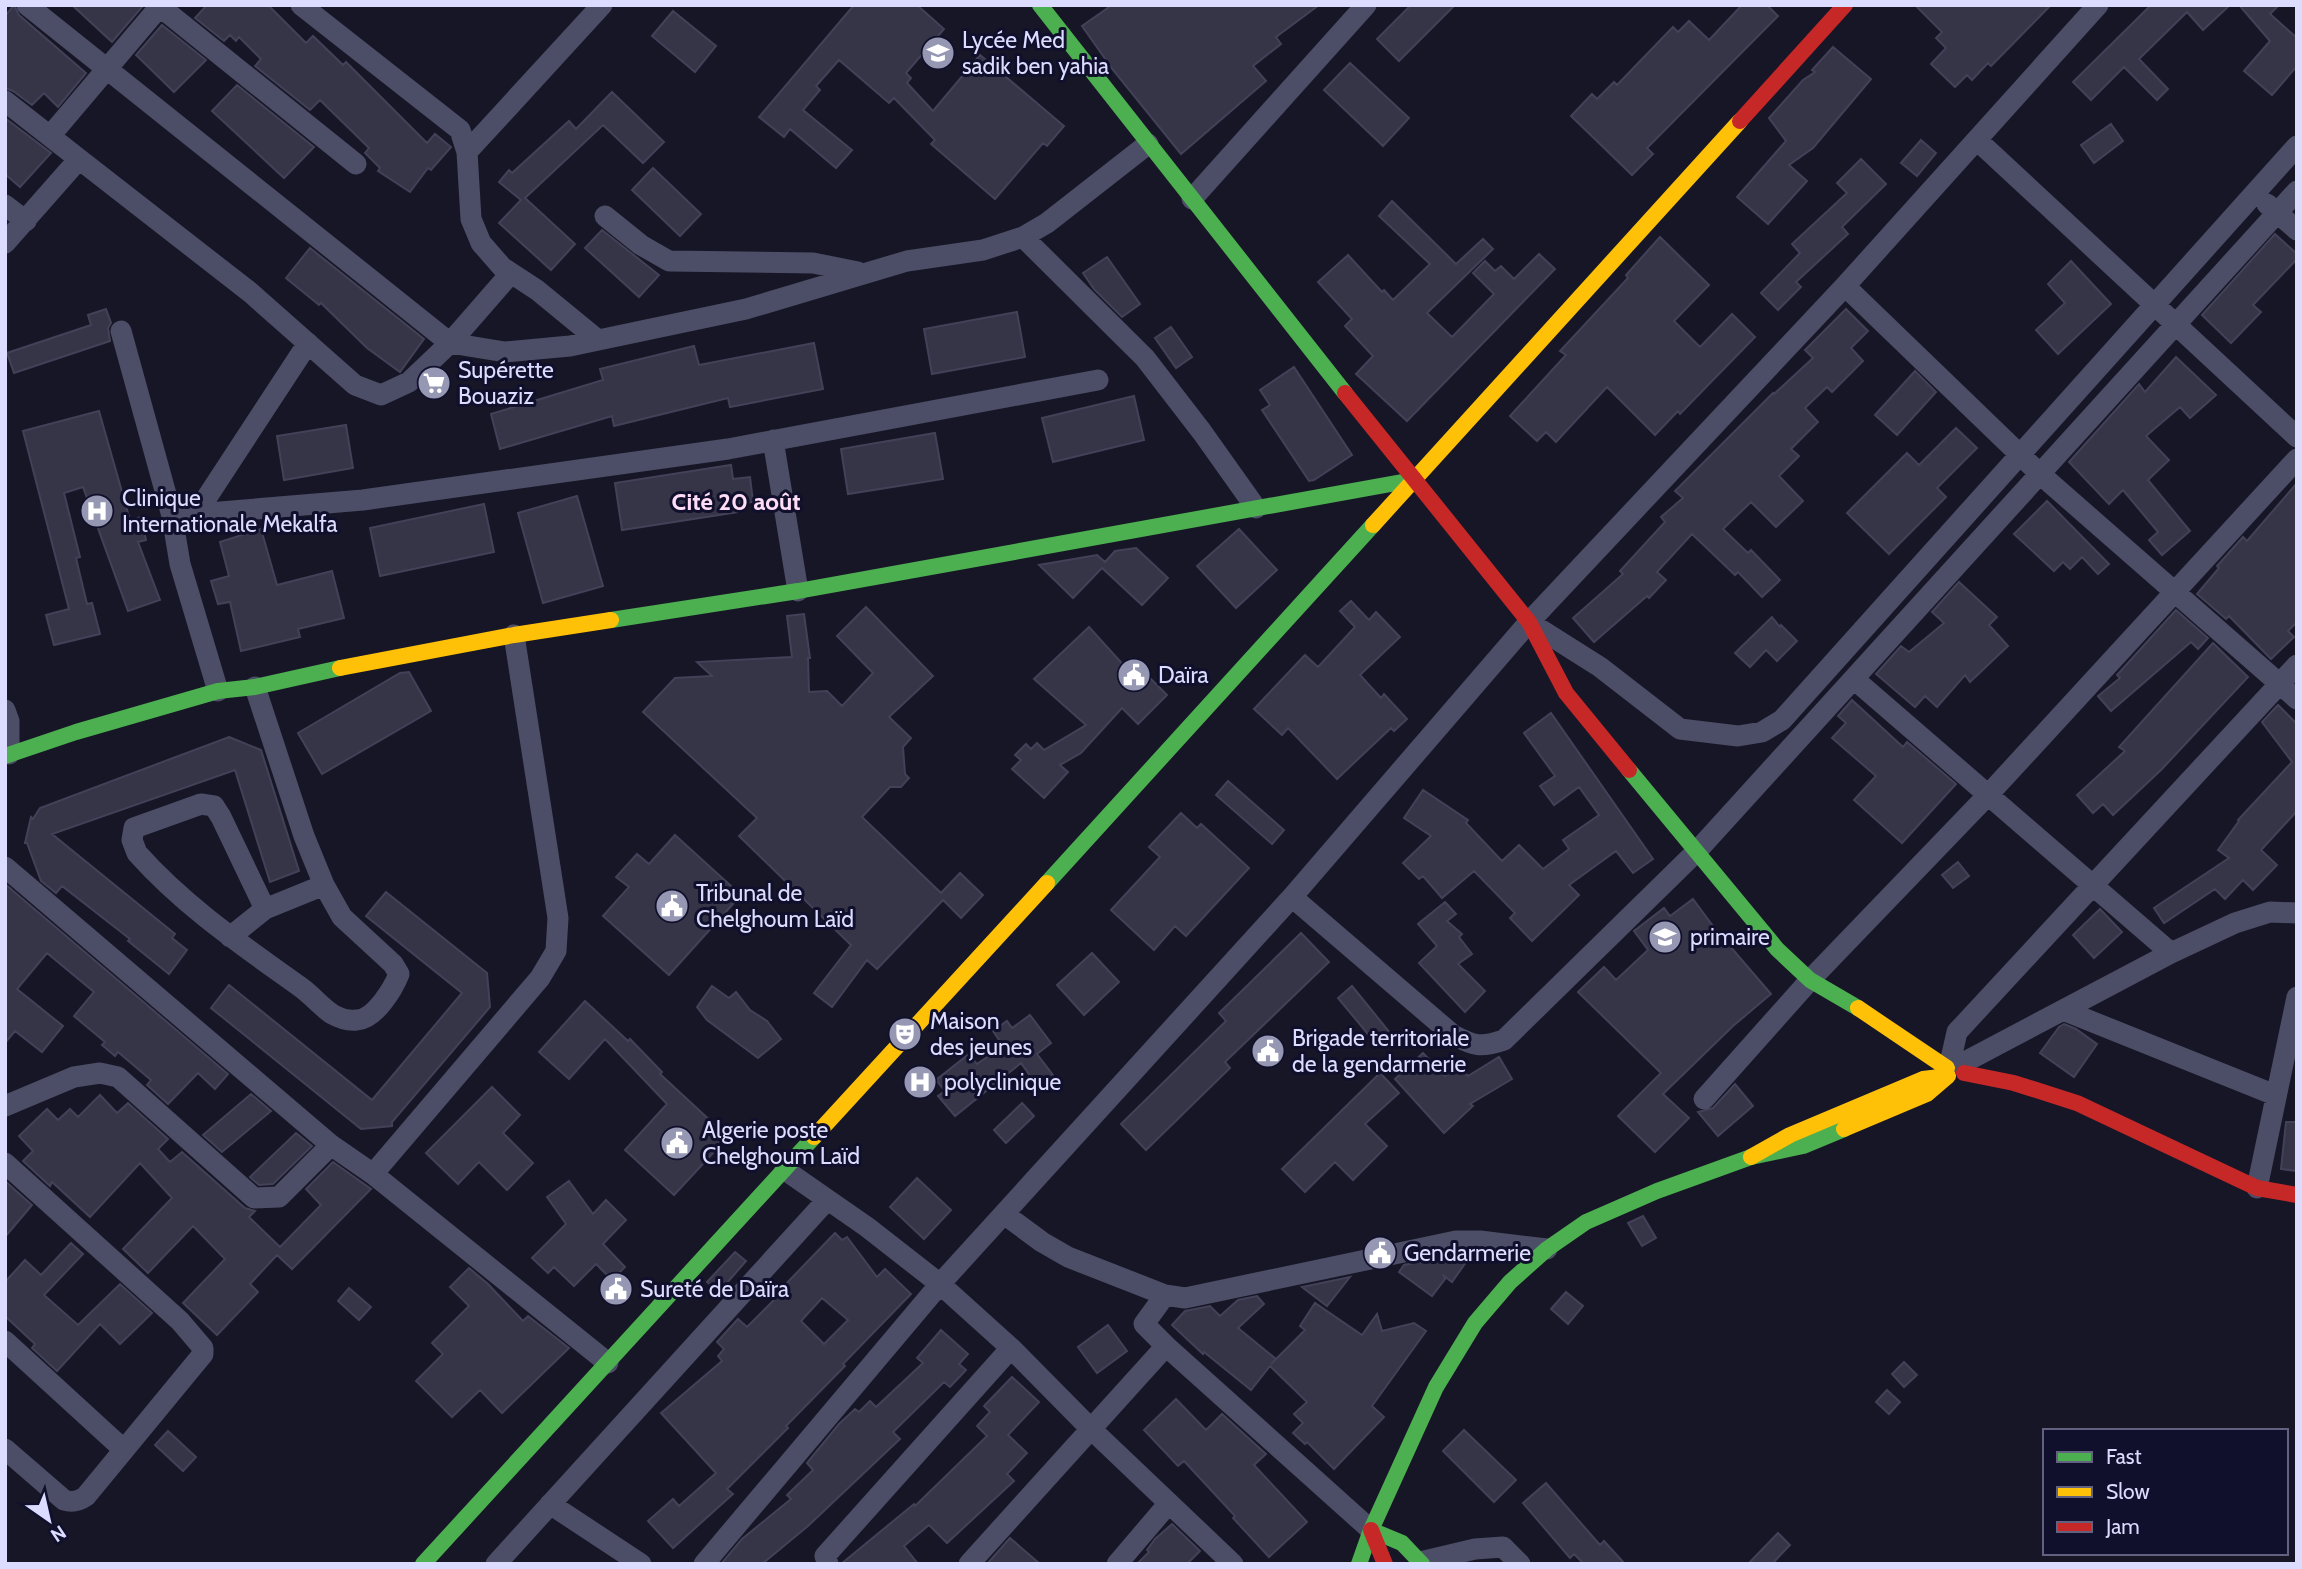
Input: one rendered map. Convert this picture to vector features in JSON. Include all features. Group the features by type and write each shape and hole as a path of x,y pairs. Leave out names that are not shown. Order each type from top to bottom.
{"street":[{"path":"27,5 450,343 505,352 570,346 746,309 907,261 983,250 1023,237 1047,223 1148,144"},
{"path":"300,5 460,130 467,152 471,219 481,243 502,267 537,290 598,340"},
{"path":"467,152 602,5"},
{"path":"1040,5 1413,480 1529,622 1566,693 1777,949 1810,980 1875,1017 1954,1069 2014,1083 2077,1103 2257,1188 2297,1195"},
{"path":"1192,199 1366,5"},
{"path":"423,1564 785,1170 1844,5"},
{"path":"704,1564 940,1284 1292,897 1529,622 1845,286 2098,5"},
{"path":"50,136 159,6 356,164"},
{"path":"5,102 251,293 355,385 381,395 409,382 450,343 511,273"},
{"path":"1977,140 2297,437"},
{"path":"1529,622 1600,667 1680,729 1738,736 1762,732 1782,720 2297,146"},
{"path":"5,243 79,159"},
{"path":"1292,897 1453,1035 1486,1047 1504,1040 1697,851 2297,191"},
{"path":"2255,193 2297,230"},
{"path":"5,205 26,221"},
{"path":"605,215 641,245 670,261 813,263 860,273"},
{"path":"1023,237 1145,358 1256,508"},
{"path":"1845,286 2039,474 2297,699"},
{"path":"121,331 172,516 180,564 218,691"},
{"path":"196,514 308,343"},
{"path":"172,516 363,500 728,449 1098,380"},
{"path":"773,440 798,591"},
{"path":"1704,1099 1810,980 1988,795 2297,459"},
{"path":"5,710 9,721 7,755 218,691 255,687 371,661 514,635 798,591 1413,480"},
{"path":"373,1174 540,978 556,951 558,918 514,635"},
{"path":"1954,1069 1957,1032 2297,665"},
{"path":"1566,693 1568,683 1574,675 1585,669 1600,667"},
{"path":"1854,679 2171,953"},
{"path":"255,687 304,836 324,885 342,917 393,964 398,974 395,983 369,1017 359,1021 346,1020 331,1014 309,993 212,925 137,853 132,840 134,828 201,804 214,806 265,909"},
{"path":"5,867 331,1145 373,1174 608,1363"},
{"path":"230,937 265,909 324,885"},
{"path":"1359,1564 1371,1530 1436,1387 1475,1322 1510,1282 1547,1249 1586,1222 1657,1191 1751,1157 1804,1146 1927,1094 1954,1069 2171,953 2235,923 2270,912 2297,913"},
{"path":"2257,1188 2297,997"},
{"path":"2063,1010 2275,1095"},
{"path":"5,1106 74,1077 100,1073 118,1077 254,1198 279,1197 331,1145"},
{"path":"5,1163 192,1333 204,1348 203,1354 86,1496 70,1503 64,1500 5,1449"},
{"path":"785,1170 940,1284 1011,1348 1090,1428 1233,1564"},
{"path":"496,1564 827,1200"},
{"path":"1004,1214 1068,1257 1166,1295 1185,1298 1456,1241 1480,1241 1547,1249"},
{"path":"1166,1295 1144,1324 1371,1530 1402,1544 1421,1563 1475,1549 1503,1547 1520,1564"},
{"path":"969,1564 1166,1346"},
{"path":"7,1348 123,1449"},
{"path":"828,1564 825,1556 1011,1348"},
{"path":"1117,1564 1169,1503"},
{"path":"551,1504 641,1564"},
{"path":"1371,1530 1384,1564"}],"building":[{"path":"14,5 19,15 86,73 58,107 44,93 32,105 5,88 5,16"},
{"path":"72,5 139,5 142,7 112,42"},
{"path":"207,5 268,5 306,43 313,36 343,65 346,62 427,143 435,134 451,147 431,170 428,168 410,192 378,171 380,168 365,153 369,148 320,100 310,110 255,66 261,59 239,37 236,41 230,35 224,41 195,18"},
{"path":"854,5 917,5 944,29 906,73 911,78 907,83 933,111 980,55 1064,126 1047,146 1043,143 995,199 931,144 935,140 894,98 889,103 839,60 816,86 820,90 803,110 852,150 836,168 790,129 784,137 759,117"},
{"path":"1112,5 1319,5 1276,37 1281,44 1253,66 1266,81 1181,154 1113,70 1082,26"},
{"path":"1411,5 1455,5 1399,61 1377,39"},
{"path":"1742,5 1767,5 1778,16 1647,148 1653,154 1632,175 1571,116 1592,94 1597,99 1614,82 1617,85 1673,27 1678,32 1689,21 1709,40"},
{"path":"1915,5 2051,5 1991,66 1988,63 1972,80 1967,75 1955,87 1931,64 1946,48 1936,38 1942,32"},
{"path":"2151,5 2230,5 2203,30 2187,12 2139,59 2168,89 2157,100 2124,67 2091,100 2073,82"},
{"path":"2239,5 2279,5 2270,14 2297,38 2297,66 2272,95 2244,71 2270,41"},
{"path":"673,11 716,46 695,72 652,36"},
{"path":"162,25 206,60 174,92 136,55"},
{"path":"1833,47 1871,79 1813,148 1789,165 1807,181 1768,224 1737,197 1786,141 1769,118 1803,80 1815,72 1812,70"},
{"path":"1350,63 1409,118 1383,146 1324,90"},
{"path":"237,85 314,147 284,178 212,111"},
{"path":"612,92 664,142 643,163 603,125 525,198 575,244 551,270 499,223 521,200 499,182 509,170 512,173 569,121 576,129"},
{"path":"5,118 51,153 20,187 5,174"},
{"path":"2111,124 2123,141 2094,163 2081,145"},
{"path":"1921,140 1936,153 1917,176 1901,163"},
{"path":"1861,159 1886,184 1842,227 1848,234 1796,282 1801,287 1778,310 1761,293 1800,253 1792,244 1847,193 1837,183"},
{"path":"653,168 701,214 680,236 632,190"},
{"path":"1392,201 1456,264 1483,239 1493,249 1427,313 1452,337 1494,294 1473,273 1485,261 1495,271 1501,266 1514,279 1539,254 1555,269 1407,421 1356,374 1373,356 1345,326 1352,319 1318,282 1348,255 1382,292 1384,290 1393,300 1430,264 1379,216"},
{"path":"602,230 659,275 639,297 585,248"},
{"path":"2275,234 2297,254 2297,259 2253,305 2261,312 2231,343 2202,315"},
{"path":"1660,237 1709,285 1674,321 1700,347 1732,314 1755,337 1680,414 1678,411 1655,435 1607,387 1556,442 1546,432 1537,441 1510,416 1566,355 1560,351 1628,278 1626,275"},
{"path":"310,248 424,339 400,372 367,348 321,303 319,305 286,278"},
{"path":"1107,257 1140,304 1122,317 1094,289 1083,273"},
{"path":"2071,261 2111,304 2058,354 2036,330 2065,303 2048,284"},
{"path":"106,309 111,323 108,328 110,341 14,373 7,353 91,325 88,315"},
{"path":"1846,309 1868,331 1851,348 1863,361 1832,392 1827,387 1805,408 1818,422 1791,449 1799,456 1779,476 1803,501 1776,527 1751,502 1723,529 1748,553 1751,550 1780,580 1762,597 1738,572 1735,575 1692,534 1657,572 1666,580 1649,598 1647,596 1594,642 1573,618 1623,574 1620,571 1665,522 1661,517 1683,498 1675,491 1773,393 1813,358 1805,350"},
{"path":"1017,312 1025,357 932,374 924,329"},
{"path":"1171,327 1192,357 1176,368 1155,338"},
{"path":"814,343 823,389 730,407 728,398 614,426 612,416 500,449 491,414 603,380 600,369 694,346 699,365"},
{"path":"2176,357 2216,395 2190,418 2180,407 2146,436 2169,460 2148,480 2190,531 2162,555 2149,540 2158,532 2123,490 2109,504 2069,462 2139,384 2145,392"},
{"path":"1294,367 1352,455 1309,481 1262,410 1270,405 1260,390"},
{"path":"1915,371 1936,392 1897,435 1875,415"},
{"path":"1134,396 1144,440 1053,462 1042,418"},
{"path":"99,411 130,520 141,517 146,540 138,542 160,600 128,611 83,487 64,493 80,557 76,558 87,604 92,603 100,634 54,645 46,615 69,609 23,431"},
{"path":"346,425 353,468 284,480 277,436"},
{"path":"1956,428 1977,448 1937,488 1946,497 1889,554 1847,513 1907,453 1919,465"},
{"path":"935,433 943,479 848,494 841,449"},
{"path":"731,465 733,479 750,477 753,502 737,504 739,512 622,530 615,483"},
{"path":"2297,483 2297,622 2288,631 2294,637 2271,659 2229,616 2226,619 2197,594 2243,537 2247,541"},
{"path":"577,496 603,586 543,603 518,513"},
{"path":"2047,501 2109,564 2098,574 2082,557 2070,569 2063,562 2054,571 2014,534"},
{"path":"484,504 494,552 380,576 370,528"},
{"path":"261,529 277,585 332,571 344,618 298,629 300,637 241,651 230,602 218,604 211,581 229,576 220,542"},
{"path":"1239,529 1277,570 1236,608 1197,566"},
{"path":"1136,548 1168,578 1142,605 1102,568 1073,598 1039,565 1097,555 1105,562 1115,551"},
{"path":"1959,582 1997,617 1989,625 2008,646 1970,682 1965,675 1937,707 1925,696 1915,707 1876,674 1901,646 1909,652 1944,623 1932,612"},
{"path":"1351,601 1369,620 1376,612 1400,637 1360,675 1381,698 1384,694 1407,719 1394,731 1391,728 1337,779 1288,728 1282,735 1254,709 1305,655 1318,667 1355,627 1340,611"},
{"path":"866,607 933,676 889,717 911,738 903,747 905,774 909,778 901,787 890,787 862,817 941,893 960,873 983,895 961,918 943,900 877,969 867,960 832,1007 814,993 851,945 739,836 757,818 643,712 675,678 712,676 697,662 792,657 787,616 804,614 810,658 809,692 827,691 842,706 873,673 837,636"},
{"path":"2176,610 2208,638 2198,649 2191,642 2111,711 2098,696 2120,678 2117,675"},
{"path":"1772,617 1797,641 1777,661 1766,650 1750,667 1735,653"},
{"path":"1089,627 1127,669 1131,659 1167,695 1138,724 1122,708 1081,753 1060,765 1068,772 1044,798 1012,769 1021,760 1015,755 1026,744 1031,749 1037,743 1044,750 1086,725 1034,679"},
{"path":"2213,643 2248,677 2161,770 2113,815 2103,804 2093,813 2077,795 2125,751 2119,747"},
{"path":"409,672 431,711 322,774 298,733 400,673"},
{"path":"1852,700 1903,747 1907,742 1956,784 1902,843 1854,800 1876,776 1832,738 1846,723 1838,716"},
{"path":"2278,705 2297,724 2297,811 2261,850 2277,865 2253,890 2243,880 2225,899 2215,889 2164,923 2154,908 2229,858 2218,850 2238,820 2292,762 2262,722"},
{"path":"1551,713 1653,859 1633,873 1616,851 1569,885 1579,895 1532,941 1510,918 1515,913 1474,871 1442,898 1423,876 1419,879 1403,863 1431,836 1404,818 1423,790 1468,820 1466,823 1502,861 1519,845 1543,869 1569,849 1563,840 1599,815 1579,787 1554,805 1540,786 1555,776 1524,733"},
{"path":"229,737 261,750 299,871 270,882 235,770 52,834 175,934 172,938 187,950 169,974 128,941 130,939 62,886 56,893 41,881 25,843 31,817 33,819 40,808"},
{"path":"1228,781 1284,830 1272,844 1216,795"},
{"path":"1181,813 1197,828 1201,824 1249,868 1186,936 1175,926 1154,950 1111,910 1160,857 1149,847"},
{"name":"Tribunal de Chelghoum Laïd","path":"675,835 741,895 669,975 603,916 629,887 616,877 637,854 649,864"},
{"path":"1958,862 1969,876 1953,888 1942,875"},
{"path":"5,884 228,1074 215,1089 198,1073 168,1104 147,1085 151,1080 118,1052 115,1056 102,1045 105,1042 74,1016 94,992 47,953 17,989 63,1026 42,1052 15,1031 5,1043"},
{"path":"386,892 487,973 490,1007 392,1122 392,1126 361,1129 211,1008 229,985 372,1100 462,993 366,916"},
{"path":"1693,899 1771,994 1733,1026 1663,1094 1689,1118 1655,1152 1618,1116 1661,1073 1578,992 1604,967 1616,980 1648,950 1634,931 1664,908 1670,916"},
{"path":"1445,902 1456,914 1447,921 1462,934 1459,937 1472,954 1458,964 1485,991 1465,1012 1419,963 1437,946 1418,924"},
{"path":"2100,909 2122,932 2094,958 2073,935"},
{"path":"1301,933 1329,962 1225,1062 1230,1068 1146,1150 1121,1124 1226,1021 1219,1013"},
{"path":"1092,953 1119,982 1084,1015 1057,985"},
{"path":"712,986 729,998 736,992 750,1010 767,1021 781,1039 758,1058 707,1020 697,1007"},
{"path":"1352,986 1391,1034 1377,1045 1338,998"},
{"path":"585,1001 628,1041 630,1039 662,1072 660,1074 728,1137 674,1195 625,1150 667,1104 605,1039 569,1079 539,1052"},
{"path":"1030,1015 1051,1043 1037,1054 1053,1075 1037,1086 1021,1063 955,1116 938,1096 945,1091 936,1080 969,1054 977,1064 1003,1046 993,1031 1007,1021 1012,1028"},
{"path":"2064,1024 2097,1044 2074,1077 2040,1053"},
{"path":"1423,1053 1445,1076 1457,1064 1468,1076 1499,1057 1512,1079 1470,1104 1473,1106 1444,1133 1395,1079"},
{"path":"1380,1073 1399,1093 1365,1124 1387,1146 1353,1180 1335,1162 1305,1192 1282,1169"},
{"path":"1735,1084 1753,1106 1718,1136 1698,1112 1713,1108"},
{"path":"492,1087 520,1115 503,1133 533,1163 507,1190 479,1162 458,1184 426,1153"},
{"path":"251,1094 271,1111 222,1152 203,1135"},
{"path":"100,1095 117,1113 128,1103 168,1139 158,1149 170,1162 182,1152 245,1208 255,1211 249,1217 280,1247 321,1205 306,1189 333,1162 371,1189 292,1269 277,1255 250,1284 258,1292 217,1335 183,1303 225,1259 193,1226 148,1273 123,1249 172,1198 140,1163 90,1217 52,1182 50,1186 23,1161 33,1151 19,1136 47,1109 58,1120 70,1109 78,1117"},
{"path":"1022,1103 1034,1116 1006,1143 994,1130"},
{"path":"2286,1122 2297,1122 2297,1171 2281,1169"},
{"path":"296,1133 312,1146 273,1184 259,1185 250,1177"},
{"path":"917,1178 951,1210 924,1239 890,1207"},
{"path":"5,1181 32,1205 5,1237"},
{"path":"569,1181 593,1214 606,1200 626,1220 603,1244 625,1267 612,1280 596,1264 574,1286 554,1267 548,1273 532,1258 566,1224 547,1197"},
{"path":"1643,1216 1656,1238 1642,1246 1628,1223"},
{"path":"835,1233 842,1240 847,1237 877,1277 885,1269 911,1294 786,1426 788,1428 727,1489 733,1494 673,1548 648,1521 673,1499 679,1506 716,1473 661,1413 722,1361 718,1356 724,1349 717,1342 738,1319 747,1327 784,1290 782,1288","holes":["822,1298 848,1320 824,1344 801,1321"]},
{"path":"71,1243 83,1254 44,1295 78,1325 120,1284 152,1313 120,1344 100,1324 57,1371 32,1348 35,1344 5,1316 5,1282 25,1260 41,1275"},
{"path":"735,1252 746,1261 719,1292 707,1282"},
{"path":"1471,1255 1452,1282 1444,1276 1445,1279 1432,1296 1399,1272 1404,1265 1439,1258 1440,1263 1445,1257"},
{"path":"469,1268 523,1321 528,1316 569,1348 502,1413 480,1390 452,1417 416,1381 443,1354 432,1343 469,1306 450,1287"},
{"path":"1350,1277 1327,1306 1302,1287"},
{"path":"349,1288 371,1307 359,1320 338,1301"},
{"path":"1566,1292 1583,1306 1568,1324 1551,1309"},
{"path":"1257,1296 1264,1304 1238,1328 1276,1359 1305,1330 1300,1326 1315,1303 1362,1335 1377,1314 1382,1331 1414,1323 1426,1331 1372,1406 1384,1417 1334,1469 1307,1442 1305,1444 1293,1433 1303,1423 1294,1414 1307,1402 1270,1366 1251,1390 1204,1352 1203,1354 1172,1325 1185,1311 1210,1306 1220,1316 1238,1300"},
{"path":"1108,1325 1127,1351 1097,1373 1078,1347"},
{"path":"941,1330 968,1354 959,1364 966,1370 950,1387 944,1382 893,1432 900,1439 808,1526 762,1564 721,1564 742,1539 791,1499 787,1495 813,1470 807,1463 839,1424 855,1409 859,1412 870,1401 876,1407 923,1363 917,1358"},
{"path":"1904,1362 1917,1375 1904,1387 1892,1374"},
{"path":"1012,1377 1039,1402 1008,1435 1027,1453 1007,1474 1014,1481 947,1543 929,1525 904,1546 918,1564 841,1564 914,1504 915,1506 987,1436 977,1426 990,1412 984,1406"},
{"path":"1887,1390 1900,1402 1889,1414 1876,1402"},
{"path":"1176,1399 1206,1430 1222,1414 1266,1454 1254,1465 1307,1522 1269,1557 1184,1461 1178,1466 1144,1430"},
{"path":"1464,1430 1516,1480 1494,1502 1443,1451"},
{"path":"168,1431 196,1457 183,1471 155,1445"},
{"path":"1546,1483 1600,1545 1604,1541 1625,1564 1580,1564 1582,1562 1574,1554 1570,1558 1523,1503"},
{"path":"1172,1524 1200,1551 1187,1564 1137,1564 1149,1552 1147,1550 1155,1539"},
{"path":"1778,1533 1790,1545 1772,1564 1748,1564"},
{"path":"1010,1538 1040,1564 987,1564"}],"traffic: fast":[{"path":"1040,5 1345,393"},
{"path":"611,620 798,591 1413,480"},
{"path":"1047,883 1373,525"},
{"path":"5,756 76,732 218,691 255,687 340,668"},
{"path":"1629,770 1777,949 1810,980 1858,1008"},
{"path":"1359,1564 1371,1530 1436,1387 1475,1323 1510,1282 1547,1249 1586,1222 1657,1191 1751,1157 1803,1146 1844,1129"},
{"path":"423,1564 814,1137"},
{"path":"1371,1530 1402,1543 1422,1564"}],"traffic: slow":[{"path":"1373,525 1740,121"},
{"path":"340,668 514,635 611,620"},
{"path":"814,1137 1047,883"},
{"path":"1858,1008 1947,1068"},
{"path":"1751,1157 1790,1135 1923,1079 1948,1076 1927,1094 1844,1129"}],"traffic: jam":[{"path":"1740,121 1845,5"},
{"path":"1345,393 1529,622 1566,693 1629,770"},
{"path":"1964,1073 2014,1083 2077,1103 2257,1188 2297,1195"},
{"path":"1371,1530 1385,1564"}],"place":[{"name":"Lycée Med sadik ben yahia","path":"938,53"},
{"name":"Supérette Bouaziz","path":"434,383"},
{"name":"Clinique Internationale Mekalfa","path":"97,511"},
{"name":"Daïra","path":"1134,675"},
{"name":"Tribunal de Chelghoum Laïd","path":"672,906"},
{"name":"primaire","path":"1665,937"},
{"name":"Maison des jeunes","path":"905,1034"},
{"name":"Brigade territoriale de la gendarmerie","path":"1268,1051"},
{"name":"polyclinique","path":"920,1082"},
{"name":"Algerie poste Chelghoum Laïd","path":"677,1143"},
{"name":"Gendarmerie","path":"1380,1253"},
{"name":"Sureté de Daïra","path":"616,1289"}],"district":[{"name":"Cité 20 août","path":"736,502"}]}
